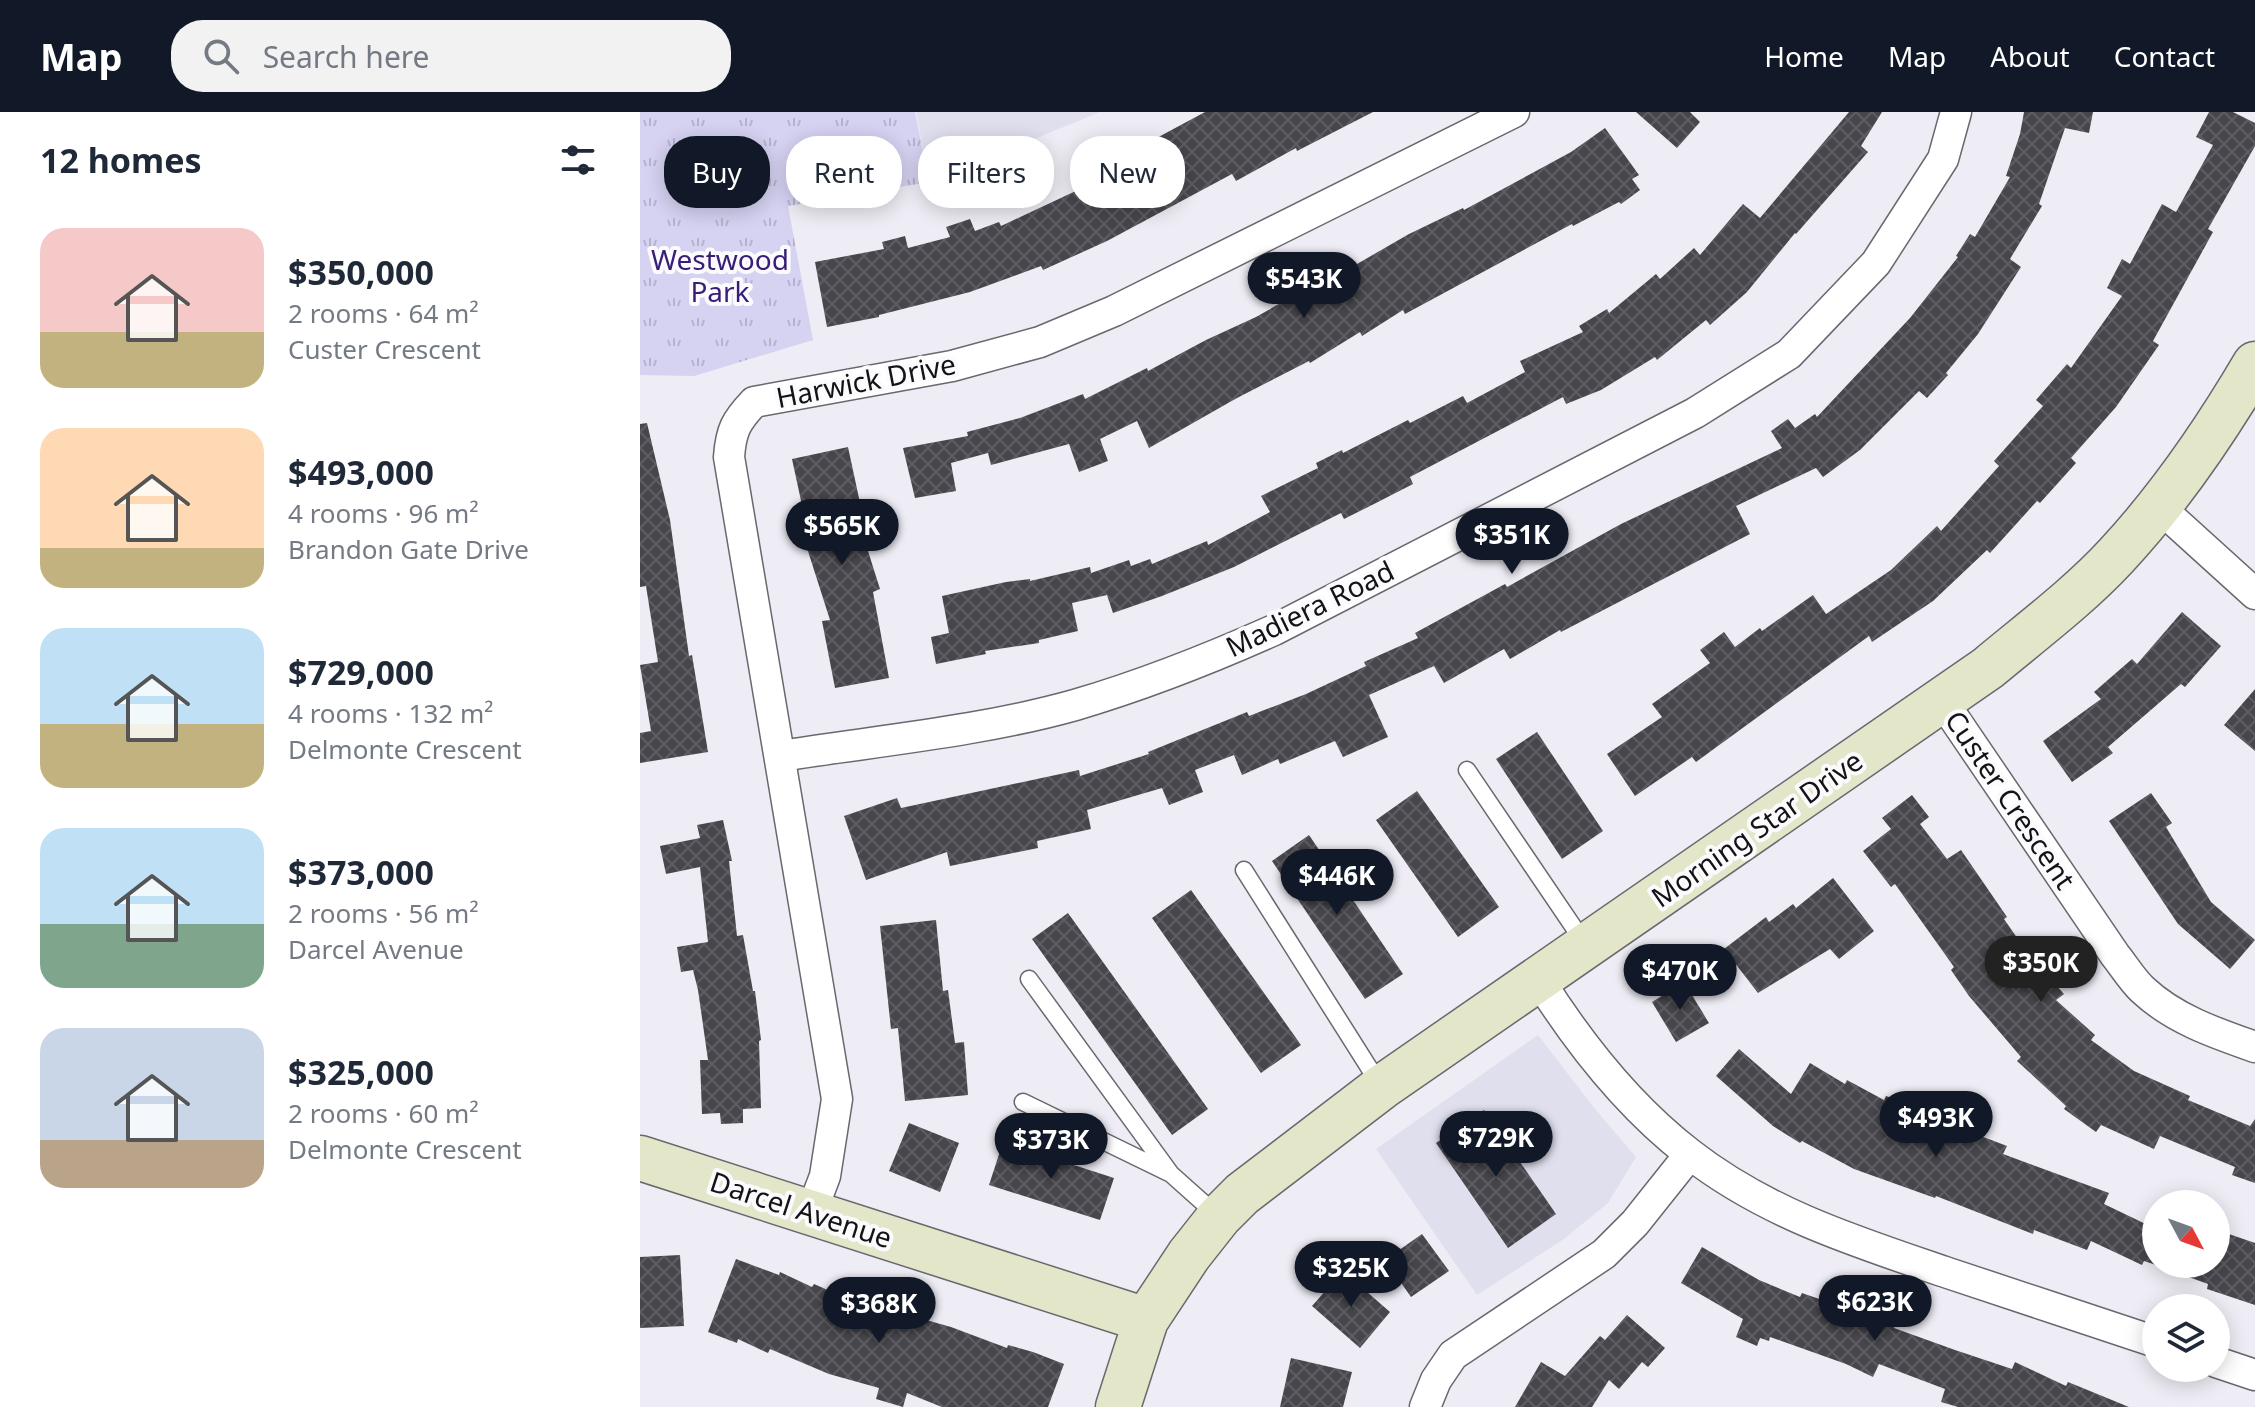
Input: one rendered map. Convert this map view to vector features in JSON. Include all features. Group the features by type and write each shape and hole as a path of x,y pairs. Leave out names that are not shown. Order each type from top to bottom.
{"street":[{"name":"Harwick Drive","path":"811,1213 825,1176 837,1099 729,457 730,436 739,418 754,402 952,366 1040,342 1114,311 1514,112"},
{"name":"Madiera Road","path":"781,756 1014,719 1073,705 1192,665 1274,630 1695,413 1789,354 1876,263 1943,159 1956,112"},
{"name":"Morning Star Drive","path":"1118,1407 1146,1320 1189,1255 1219,1217 1273,1168 1382,1087 1943,702 2053,615 2114,558 2159,507 2207,441 2255,364"},
{"path":"2159,507 2255,594"},
{"name":"Custer Crescent","path":"1943,702 2141,989 2175,1014 2214,1033 2255,1047"},
{"path":"1539,980 1568,1025 1627,1096 1690,1154 1768,1204 1837,1236 2142,1337"},
{"path":"1425,1407 1436,1380 1453,1355 1604,1254 1635,1223 1690,1154"},
{"name":"Darcel Avenue","path":"640,1158 1146,1320"},
{"path":"2230,1367 2255,1375"}],"lane":[{"path":"1467,770 1587,947"},
{"path":"1244,870 1382,1087"},
{"path":"1029,979 1171,1174 1219,1217"},
{"path":"1023,1102 1171,1174"}],"shaded area":[{"path":"916,112 1100,112 1041,136 920,136"},
{"path":"1538,1035 1636,1157 1608,1203 1564,1239 1477,1295 1376,1149"}],"green space":[{"name":"Westwood Park","path":"640,112 915,112 920,136 918,184 902,187 902,136 786,136 786,208 813,340 694,376 640,375"}],"building":[{"path":"1205,112 1373,112 1297,151 1296,148 1236,181 1232,174 1185,199 1185,136 1160,136"},
{"path":"1636,112 1690,112 1700,122 1677,148"},
{"path":"1849,112 1882,112 1861,146 1868,152 1747,292 1710,325 1706,320 1657,360 1655,357 1601,390 1566,404 1563,397 1410,477 1413,484 1344,519 1341,513 1234,567 1113,613 1107,595 1072,603 1078,631 1039,640 1039,643 985,651 986,654 936,664 931,637 949,633 942,596 1090,567 1091,573 1129,560 1131,566 1150,559 1152,564 1207,541 1208,545 1270,512 1261,496 1318,468 1316,463 1408,420 1410,423 1463,396 1467,403 1525,372 1520,361 1583,332 1579,326 1607,309 1609,313 1656,274 1660,279 1694,248 1700,255 1743,204 1760,218"},
{"path":"2024,112 2093,112 2089,133 2065,128 2039,204 2042,206 2010,259 2021,267 1978,334 1927,398 1919,391 1860,450 1823,477 1816,468 1736,506 1750,534 1560,630 1510,659 1504,649 1444,683 1434,666 1369,695 1388,737 1343,757 1335,741 1280,764 1278,759 1242,775 1234,755 1195,770 1203,792 1169,805 1162,788 1087,810 1091,829 1037,841 1038,848 950,866 947,852 866,880 844,816 897,798 901,808 1079,770 1080,776 1149,754 1247,712 1249,716 1306,694 1366,666 1364,662 1418,638 1415,633 1621,524 1782,448 1771,431 1788,419 1795,428 1815,414 1817,417 1910,318 1958,257 1970,234 1975,237 2010,177 2006,176"},
{"path":"2209,112 2233,112 2255,123 2255,146 2208,229 2213,232 2153,341 2159,345 2116,407 2071,458 2076,463 1990,553 1987,550 1933,601 1872,642 1869,636 1696,762 1692,757 1635,796 1607,754 1662,717 1652,704 1710,663 1700,650 1724,632 1735,647 1813,595 1826,614 1891,570 1937,526 1941,531 1999,466 1994,461 2043,406 2036,400 2067,364 2071,368 2122,296 2107,288 2122,259 2130,264 2162,204 2176,212 2213,145 2196,137"},
{"path":"1605,128 1639,175 1632,179 1640,190 1621,204 1619,202 1572,224 1405,314 1403,310 1362,336 1360,332 1310,363 1237,398 1149,448 1137,421 1100,439 1108,461 1079,472 1069,444 991,465 988,453 951,463 956,491 915,498 903,448 968,436 967,432 1020,418 1083,394 1085,399 1147,368 1148,371 1256,317 1355,261 1357,264 1409,234 1464,210 1571,152"},
{"path":"1070,194 1070,208 1169,208 1043,270 1041,266 970,292 879,317 827,327 815,262 884,249 882,242 905,236 908,248 950,237 946,227 970,219 975,231 999,222 1001,226 1039,208 1054,208 1054,201"},
{"path":"647,423 670,520 689,656 692,655 708,752 640,763 640,733 651,731 640,665 658,662 646,586 640,587 640,424"},
{"path":"848,447 862,512 856,513 880,589 873,592 889,678 835,688 822,621 830,620 807,548 811,547 792,459"},
{"path":"2182,612 2221,646 2185,687 2181,684 2108,747 2113,753 2072,782 2043,741 2101,699 2094,692 2132,659 2137,664"},
{"path":"2255,689 2255,751 2224,725"},
{"path":"1537,732 1603,831 1562,859 1496,759"},
{"path":"1417,791 1499,907 1458,937 1376,820"},
{"path":"2151,793 2172,823 2166,827 2211,902 2255,940 2230,969 2178,924 2109,821"},
{"path":"1912,795 1929,817 1920,824 1947,859 1961,850 2036,965 2064,994 2056,1000 2095,1035 2091,1040 2134,1071 2190,1096 2188,1100 2250,1126 2255,1119 2255,1183 2232,1175 2235,1167 2160,1136 2154,1149 2101,1125 2096,1132 2064,1109 2066,1106 2017,1061 2021,1057 1969,996 1951,970 1954,967 1895,884 1891,887 1863,851 1891,829 1882,818"},
{"path":"723,820 732,861 729,861 737,936 743,935 755,991 761,1040 761,1108 743,1109 743,1123 721,1124 720,1113 702,1114 700,1060 708,1060 698,990 693,970 681,972 677,947 708,942 700,867 666,874 660,846 700,838 697,825"},
{"path":"1309,835 1403,974 1365,999 1272,861"},
{"path":"1833,878 1874,931 1839,959 1830,949 1758,993 1724,949 1766,917 1769,922 1793,904 1796,908"},
{"path":"1191,890 1301,1045 1261,1073 1152,918"},
{"path":"1068,913 1208,1109 1172,1135 1032,939"},
{"path":"936,920 943,991 948,990 955,1043 964,1042 968,1095 905,1101 898,1028 891,1029 880,926"},
{"path":"1684,982 1709,1023 1676,1042 1652,1002"},
{"path":"1739,1049 1791,1094 1810,1063 1845,1084 1847,1080 1884,1100 1886,1096 1920,1107 1918,1112 2007,1146 2003,1154 2109,1193 2104,1204 2142,1222 2142,1265 2091,1241 2087,1250 2034,1230 2033,1234 1936,1196 1854,1169 1773,1126 1716,1076"},
{"path":"1484,1110 1556,1214 1508,1248 1436,1143"},
{"path":"909,1123 959,1143 940,1192 889,1171"},
{"path":"1003,1142 1114,1178 1100,1220 989,1185"},
{"path":"1422,1234 1449,1271 1411,1297 1385,1260"},
{"path":"2230,1234 2255,1243 2255,1305 2230,1297 2230,1294 2207,1289 2208,1284 2191,1278 2230,1278"},
{"path":"1702,1247 1759,1280 1800,1297 1802,1293 1848,1309 1849,1306 1895,1325 1894,1328 2012,1369 2015,1362 2066,1386 2068,1382 2129,1407 1958,1407 1941,1402 1945,1389 1879,1364 1873,1377 1770,1337 1769,1341 1760,1338 1757,1346 1736,1337 1743,1319 1681,1283"},
{"path":"680,1255 684,1326 640,1328 640,1257"},
{"path":"736,1259 779,1275 780,1272 812,1287 814,1284 837,1294 839,1290 870,1304 1064,1364 1048,1407 942,1407 907,1393 903,1407 876,1399 879,1388 829,1374 770,1349 768,1353 738,1339 737,1343 708,1332"},
{"path":"1343,1271 1390,1312 1360,1348 1312,1306"},
{"path":"1627,1315 1665,1348 1648,1367 1642,1362 1619,1389 1609,1380 1592,1407 1515,1407 1541,1362 1565,1376 1600,1336 1605,1340"},
{"path":"1291,1358 1352,1372 1343,1407 1280,1407"}]}
